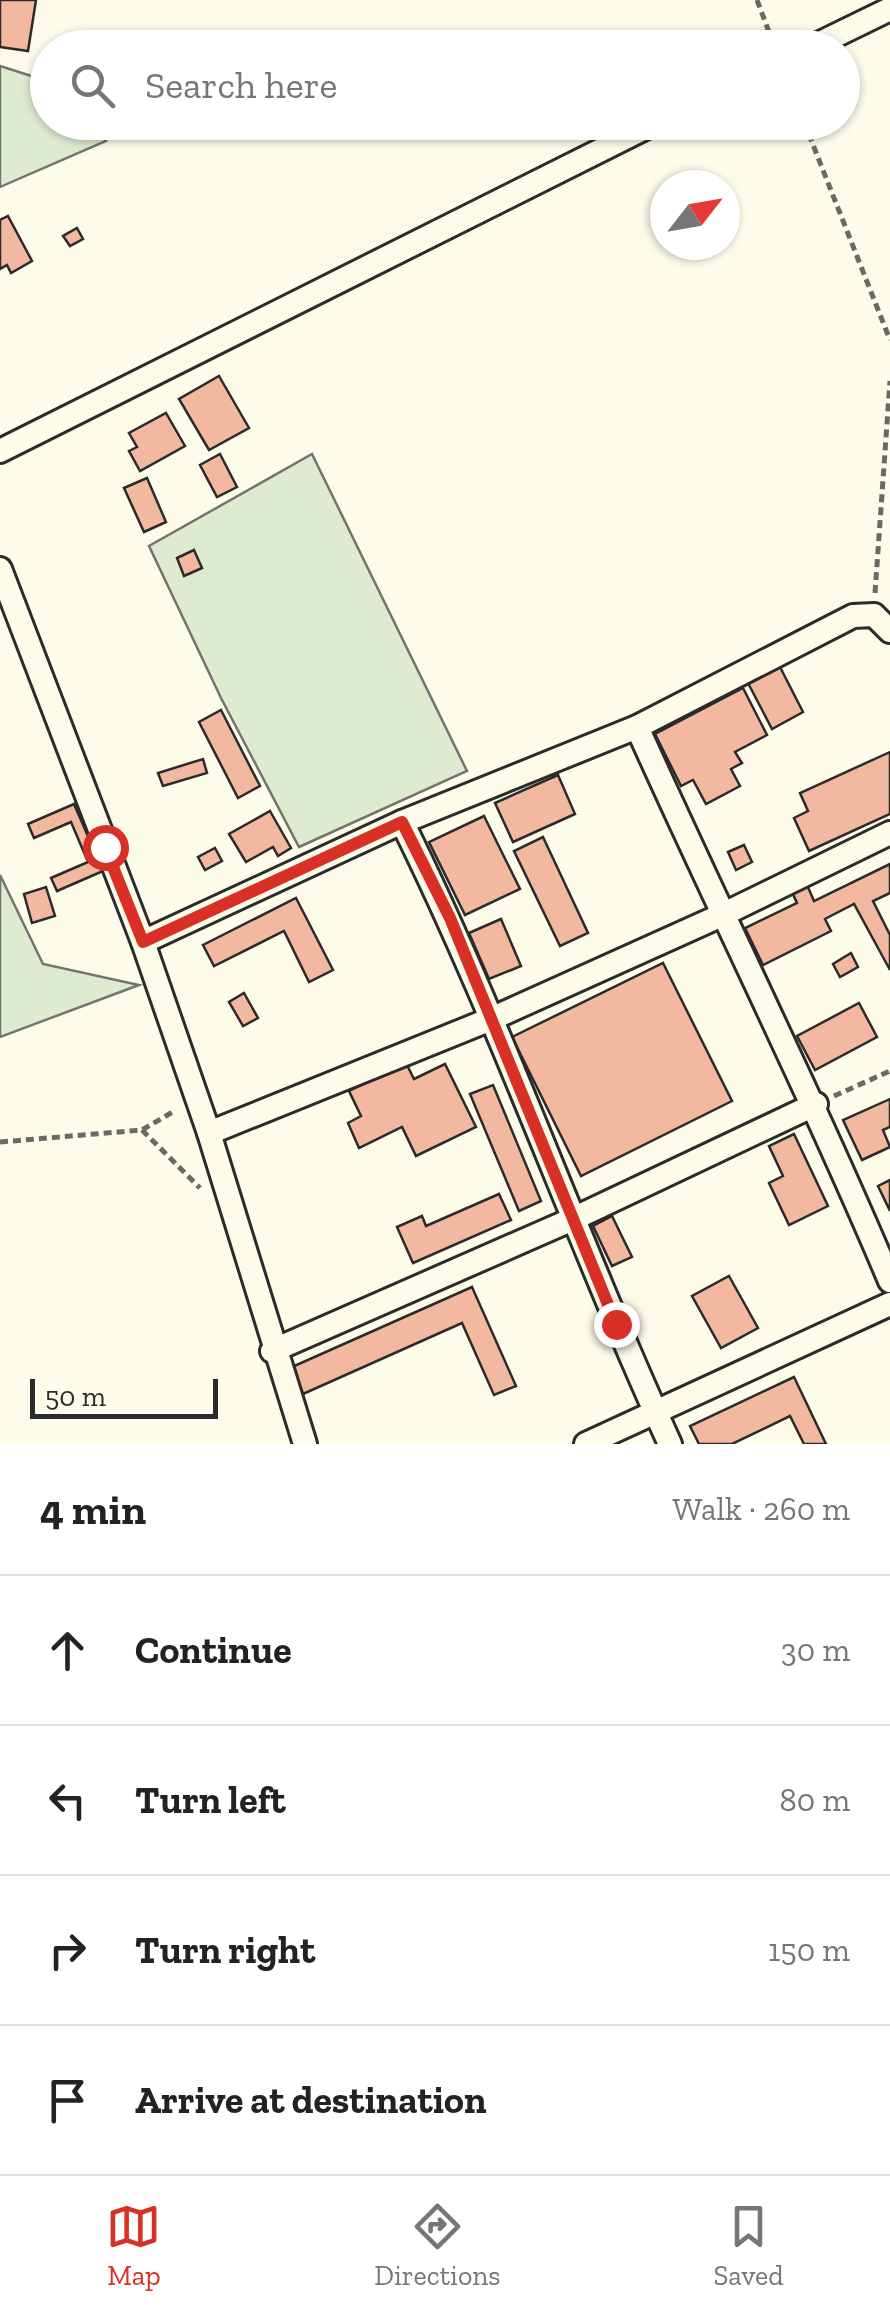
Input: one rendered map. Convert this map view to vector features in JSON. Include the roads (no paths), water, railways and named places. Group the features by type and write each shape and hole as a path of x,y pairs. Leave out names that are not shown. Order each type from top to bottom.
{"street":[{"path":"847,30 890,9"},
{"path":"0,452 620,140"},
{"path":"0,569 143,942 197,1097 272,1351 304,1444"},
{"path":"143,942 402,822 636,727 853,616 882,623"},
{"path":"636,727 722,916 816,1104 890,1281"},
{"path":"402,822 450,918 573,1220 670,1444"},
{"path":"209,1133 491,1019 722,916 890,833"},
{"path":"272,1351 573,1220 816,1104"},
{"path":"586,1444 890,1304"}]}
